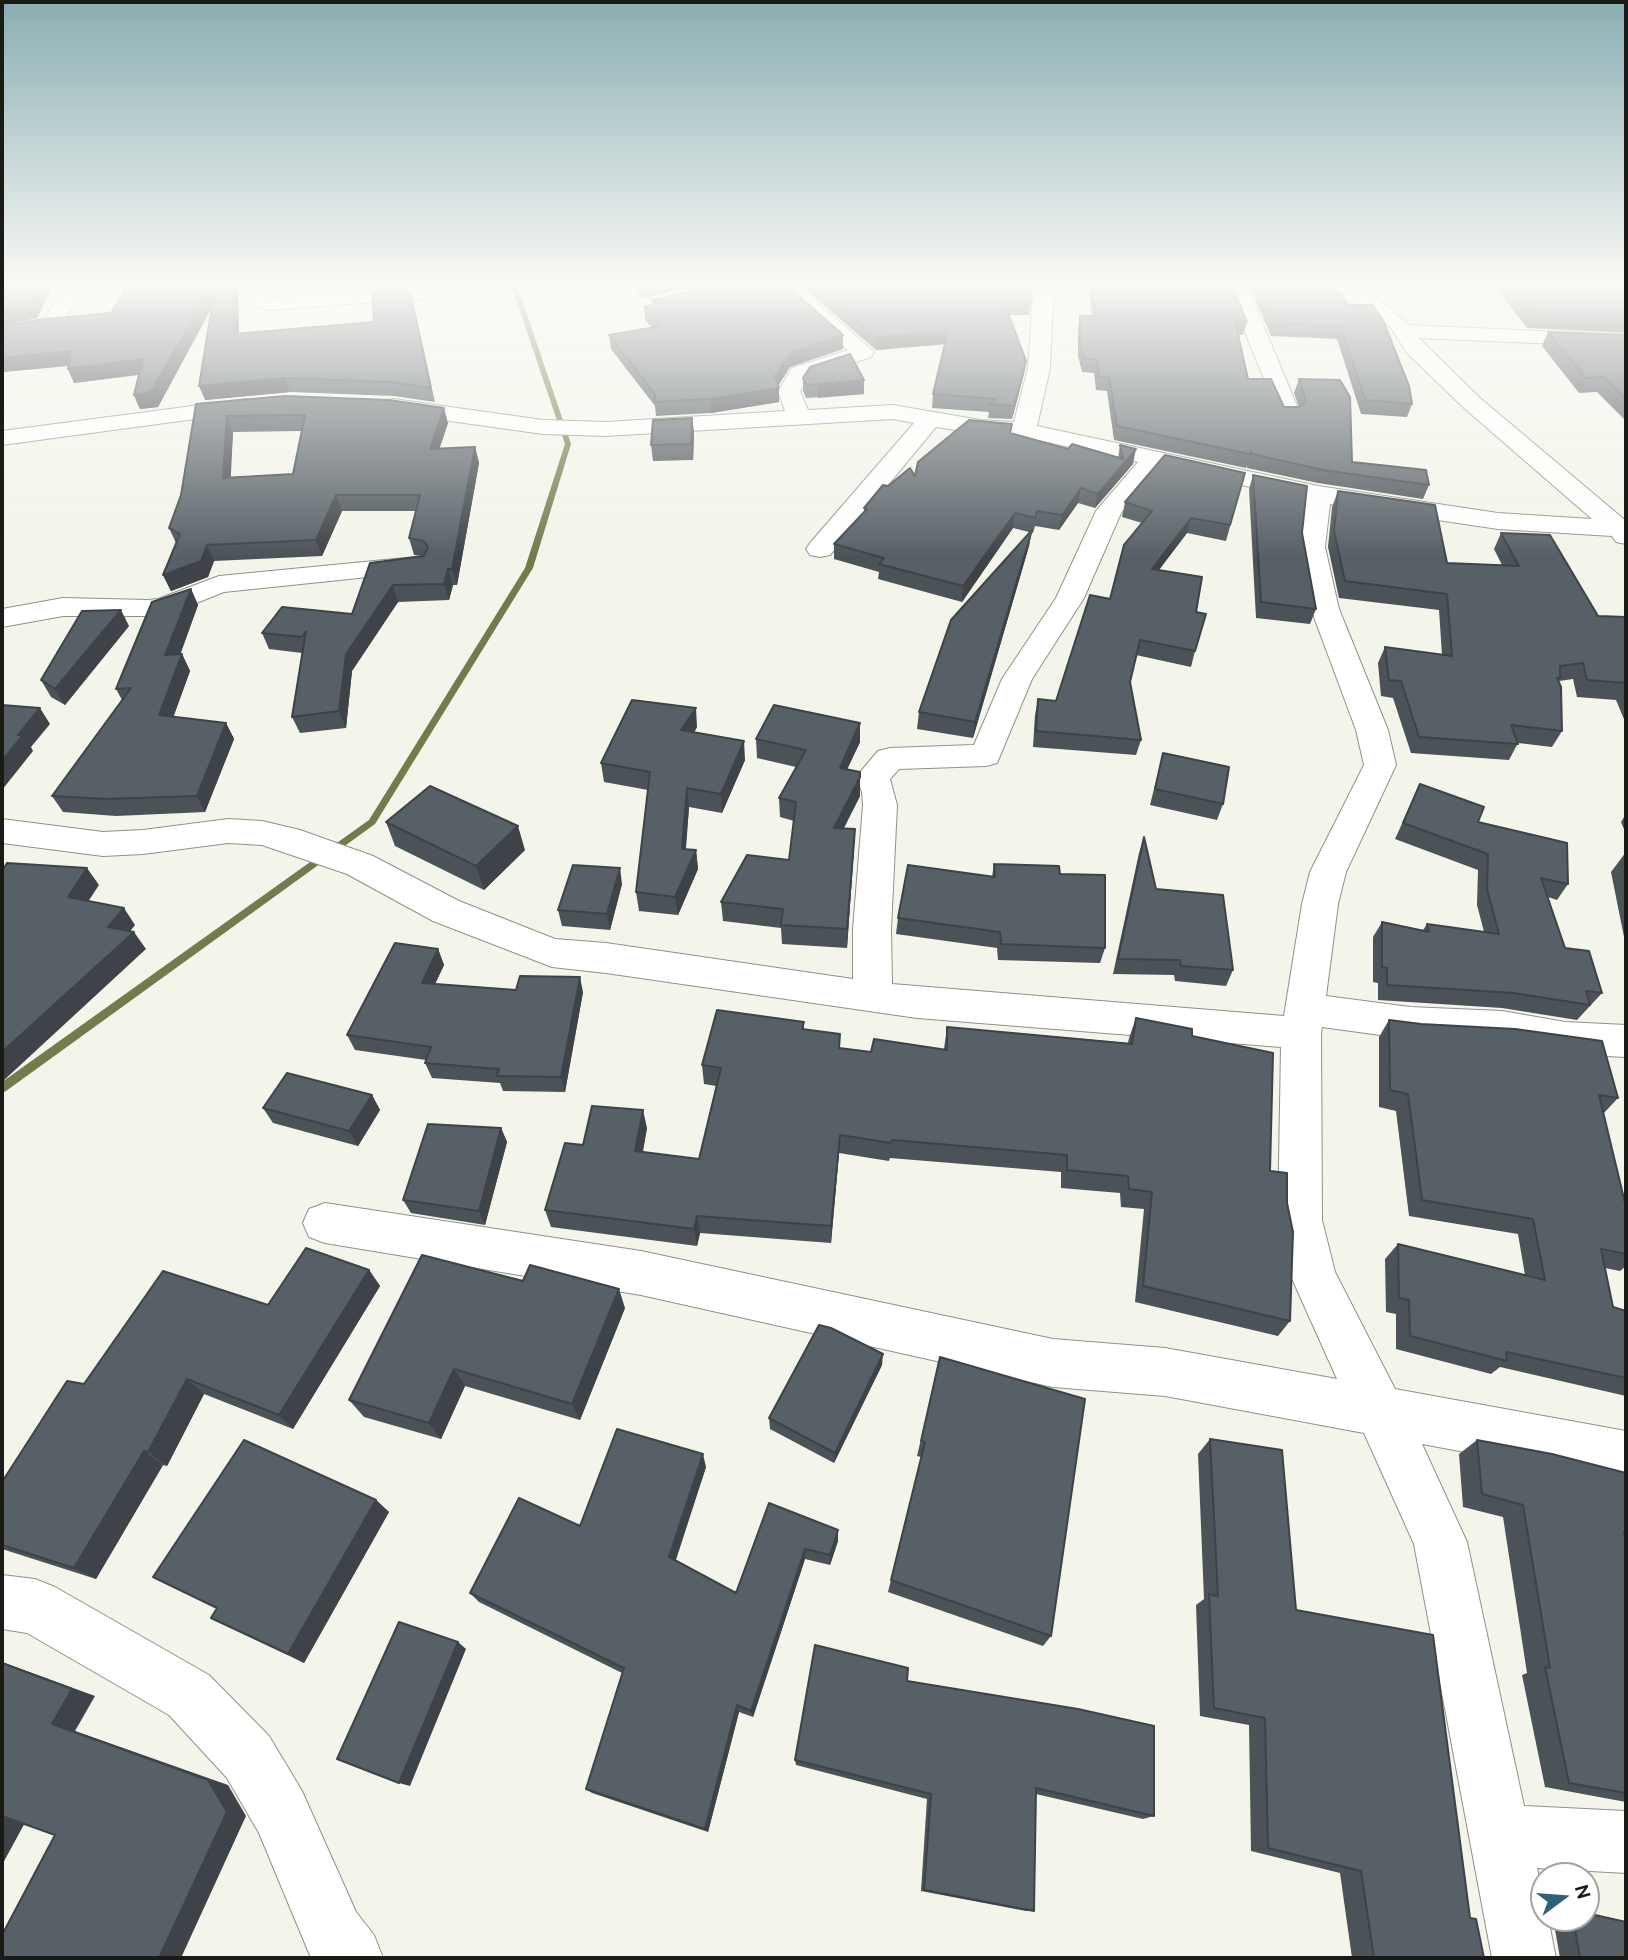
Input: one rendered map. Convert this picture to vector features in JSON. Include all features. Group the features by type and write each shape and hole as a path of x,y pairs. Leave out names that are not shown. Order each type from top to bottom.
{"street":[{"path":"799,416 789,391 800,373"},
{"path":"1024,430 1038,373"},
{"path":"1272,373 1289,413"},
{"path":"1441,373 1472,403 1625,532"},
{"path":"2,438 266,405"},
{"path":"369,405 543,427 606,429 893,412 980,427 1024,430 1318,494 1498,521 1625,532"},
{"path":"820,549 931,418"},
{"path":"873,997 872,929 880,805 879,792 873,777 890,759 986,755 1017,679 1070,598 1109,511 1155,458"},
{"path":"1318,494 1312,547 1325,609 1372,730 1380,765 1328,872 1302,1021 1300,1220 1312,1272 1331,1316 1440,1542 1524,1958"},
{"path":"2,618 63,607 164,607 219,584 416,565"},
{"path":"2,831 103,844 143,842 228,831 262,833 288,839 360,866 446,911 552,953 917,1003 1302,1021 1502,1027 1565,1038 1626,1041"},
{"path":"325,1223 641,1273 1053,1363 1165,1372 1626,1456"},
{"path":"2,1602 35,1607 189,1695 248,1757 281,1812 333,1935 351,1958"},
{"path":"1499,1836 1626,1842"}],"building":[{"path":"139,373 162,373 151,392 134,395"},
{"path":"201,373 428,373 431,388 390,382 285,378 199,386"},
{"path":"639,373 777,373 779,388 710,399 655,402 655,394"},
{"path":"806,373 860,373 864,380 806,385 803,378"},
{"path":"938,373 1023,373 1014,406 989,404 996,399 933,394"},
{"path":"1099,373 1247,373 1248,379 1271,379 1284,407 1300,407 1306,401 1299,379 1340,380 1350,397 1352,462 1426,470 1429,485 1323,470 1252,454 1251,451 1250,454 1117,426 1109,377 1099,377"},
{"path":"1356,373 1404,373 1412,404 1365,400"},
{"path":"1582,373 1626,373 1626,399 1604,377 1586,378"},
{"path":"285,396 389,400 444,408 430,449 475,447 452,569 448,569 444,584 393,585 346,654 339,711 292,717 306,631 302,637 262,633 282,607 352,614 370,563 424,556 428,547 424,541 409,538 420,495 336,495 316,540 207,545 201,561 163,575 180,534 169,528 181,495 196,404","holes":["305,415 293,474 223,478 227,416"]},
{"path":"692,418 691,444 651,445 653,420"},
{"path":"969,420 1012,424 1010,433 1068,449 1072,444 1123,459 1120,445 1136,449 1098,494 1081,488 1062,515 1037,511 1035,518 1015,513 963,586 879,564 884,558 834,544 867,509 864,508 883,485 888,486 910,468 915,476 918,462"},
{"path":"1165,455 1245,473 1230,525 1191,518 1152,569 1202,577 1196,612 1206,614 1195,651 1140,640 1130,682 1141,740 1036,731 1038,699 1056,701 1090,595 1110,599 1124,545 1152,511 1125,502"},
{"path":"1253,475 1307,486 1302,533 1316,609 1261,602"},
{"path":"1338,491 1435,505 1447,563 1519,566 1501,533 1550,535 1598,616 1626,617 1626,683 1587,680 1583,663 1560,666 1560,678 1557,678 1561,687 1562,731 1511,725 1518,744 1419,737 1401,681 1389,680 1385,647 1452,656 1447,594 1345,581 1334,531"},
{"path":"1032,530 975,722 919,712 951,620"},
{"path":"191,589 165,655 182,654 159,715 226,723 197,796 106,799 52,796 131,688 116,689 152,602"},
{"path":"121,610 55,689 41,680 82,611"},
{"path":"632,700 696,708 681,730 744,741 721,794 687,788 682,849 696,850 675,897 636,892 650,772 601,763"},
{"path":"2,705 40,708 18,735 23,735 2,761"},
{"path":"774,705 860,723 840,768 860,772 860,777 834,828 855,829 847,929 781,925 783,909 721,902 747,855 789,860 796,802 779,798 806,750 756,739"},
{"path":"1163,753 1229,767 1223,804 1155,789"},
{"path":"1420,784 1484,807 1478,822 1567,843 1568,884 1541,878 1565,948 1589,951 1602,993 1586,991 1590,1005 1513,993 1387,985 1387,968 1382,967 1382,922 1429,932 1427,924 1499,934 1487,889 1488,854 1403,823"},
{"path":"430,786 518,826 476,866 386,822"},
{"path":"1144,837 1156,889 1223,895 1233,970 1181,966 1180,960 1118,959"},
{"path":"7,863 87,868 68,897 124,908 108,927 134,932 2,1052 2,871"},
{"path":"994,864 1059,866 1060,874 1105,875 1105,948 1001,944 1000,932 898,918 908,865 995,877"},
{"path":"573,865 620,868 607,914 558,910"},
{"path":"395,943 438,949 422,983 516,990 520,976 580,977 561,1077 497,1076 499,1069 425,1063 431,1047 347,1035"},
{"path":"717,1010 804,1022 802,1029 840,1034 839,1048 871,1052 874,1039 947,1050 947,1027 1132,1044 1136,1018 1192,1029 1192,1036 1273,1053 1270,1171 1287,1173 1287,1203 1293,1232 1290,1321 1143,1286 1152,1192 1129,1189 1128,1176 1067,1170 1067,1155 892,1140 891,1143 840,1135 831,1226 697,1216 694,1229 545,1210 565,1143 583,1145 592,1106 643,1110 635,1151 699,1159 721,1068 702,1065"},
{"path":"1389,1020 1515,1029 1602,1041 1618,1098 1599,1095 1626,1207 1626,1254 1601,1249 1613,1307 1626,1311 1626,1378 1506,1352 1507,1361 1410,1336 1409,1300 1399,1298 1398,1244 1545,1280 1533,1219 1422,1200 1408,1094 1390,1090"},
{"path":"287,1073 372,1095 349,1131 263,1108"},
{"path":"428,1124 501,1128 479,1211 403,1200"},
{"path":"306,1248 369,1270 279,1415 187,1379 148,1452 144,1451 74,1568 2,1545 2,1482 67,1381 84,1384 163,1271 268,1305"},
{"path":"422,1255 523,1281 530,1265 619,1289 572,1404 454,1369 429,1423 349,1400"},
{"path":"819,1325 831,1328 883,1354 835,1453 769,1418"},
{"path":"940,1357 1085,1399 1051,1636 891,1580 925,1442 921,1441"},
{"path":"617,1429 703,1454 669,1557 736,1593 769,1503 838,1530 830,1555 805,1549 751,1711 737,1705 705,1829 586,1789 624,1668 470,1593 519,1498 580,1526"},
{"path":"1210,1439 1282,1450 1296,1610 1433,1635 1470,1918 1476,1919 1484,1958 1374,1958 1361,1871 1268,1848 1265,1718 1214,1708 1209,1594 1218,1596"},
{"path":"244,1440 376,1500 288,1654 211,1618 217,1608 153,1577"},
{"path":"1477,1440 1552,1454 1626,1473 1626,1793 1569,1783 1545,1667 1550,1668 1523,1505 1482,1494"},
{"path":"399,1622 458,1642 399,1783 337,1759"},
{"path":"815,1645 908,1668 907,1681 1078,1709 1154,1726 1154,1816 1036,1788 1034,1911 924,1890 931,1794 795,1760"},
{"path":"2,1663 72,1689 52,1724 208,1780 227,1812 159,1958 2,1958 2,1935 55,1835 2,1816"},
{"path":"1600,1916 1626,1922 1626,1958 1580,1958 1575,1932 1600,1932"}],"waterway":[{"path":"2,1088 372,822 529,568 568,444 544,373"}]}
